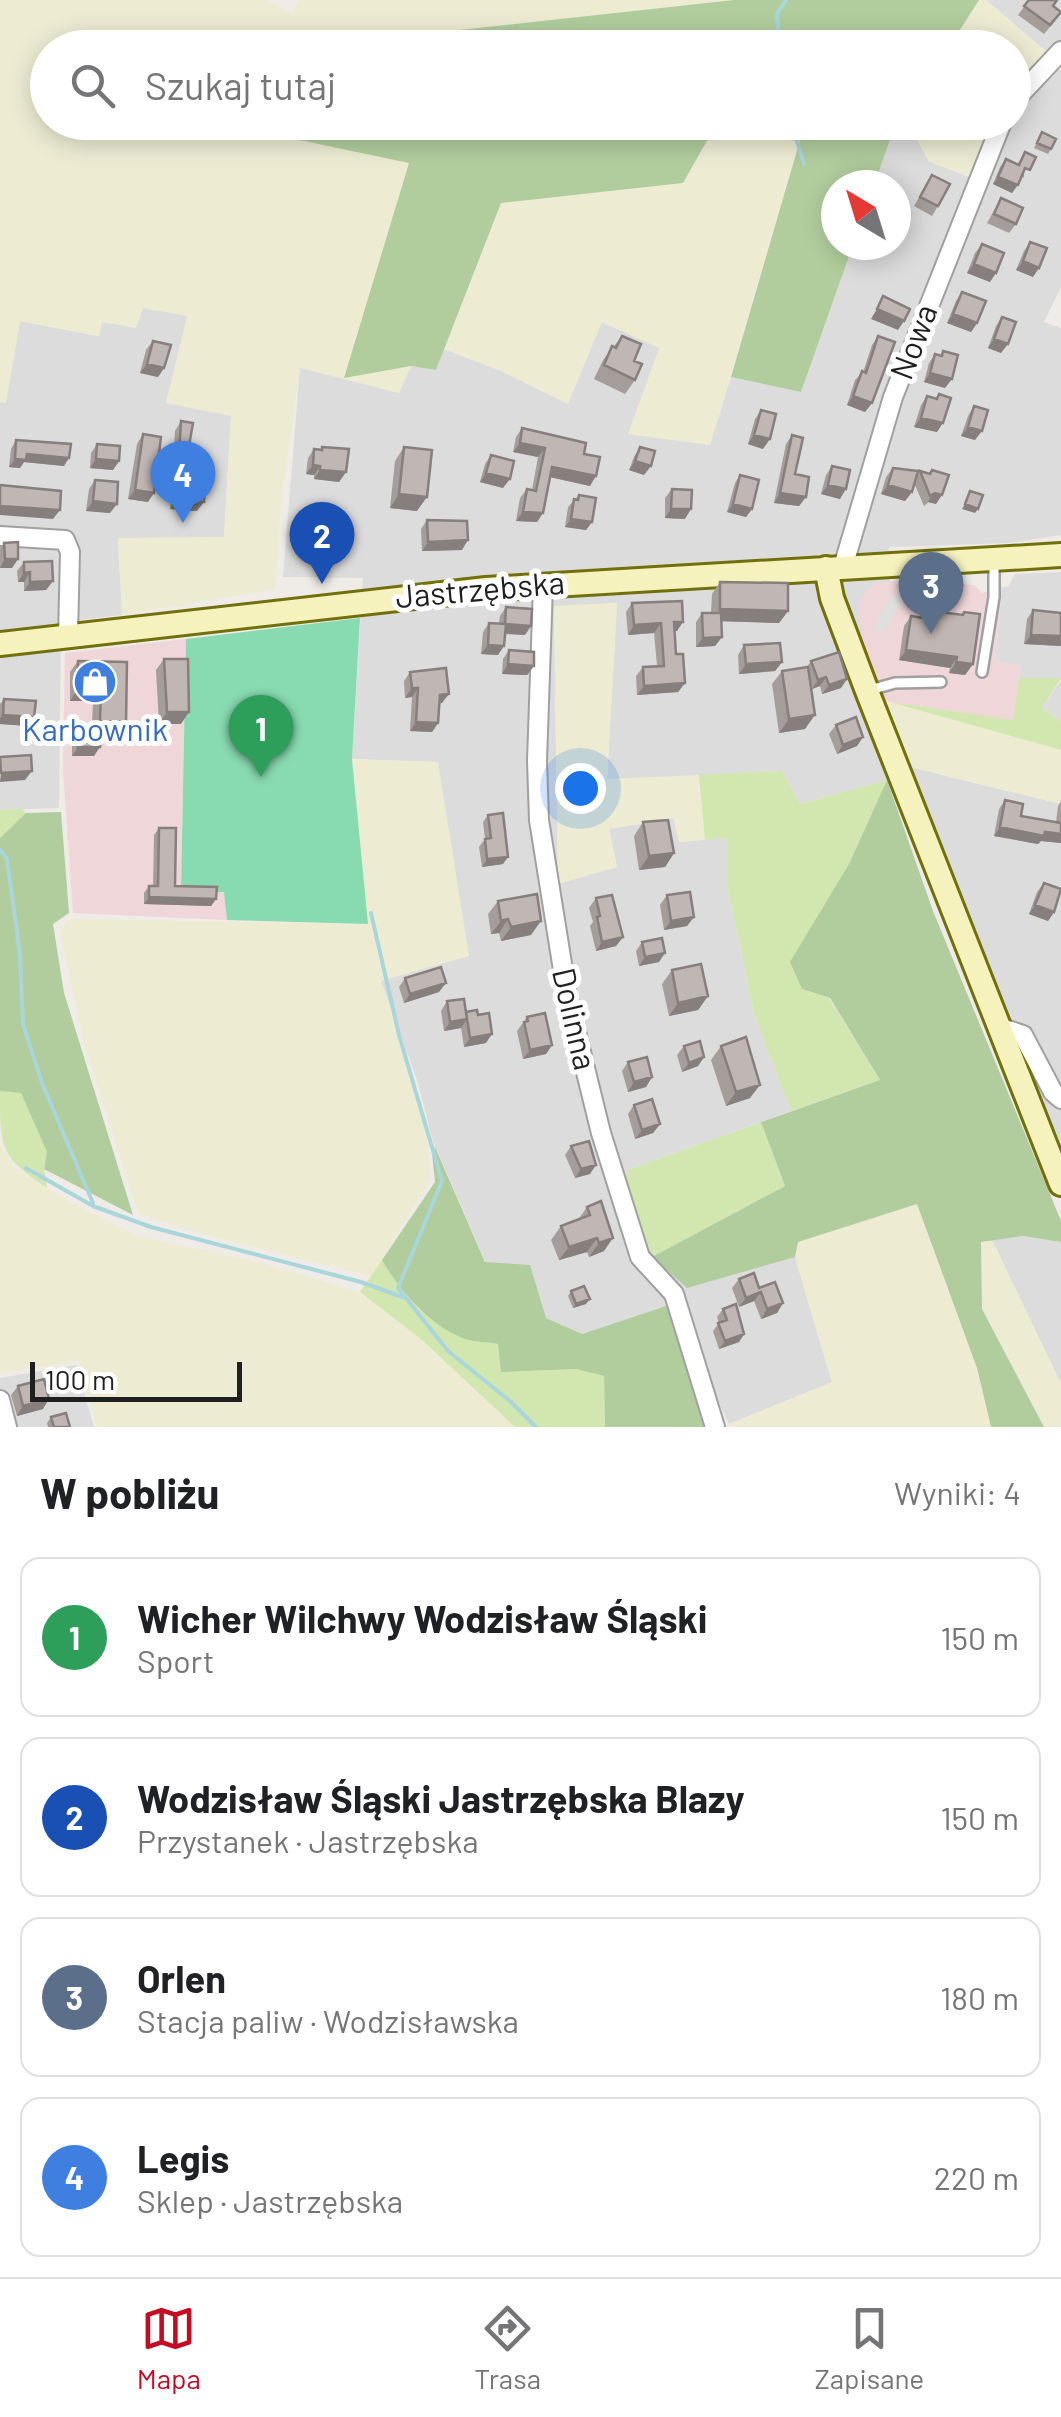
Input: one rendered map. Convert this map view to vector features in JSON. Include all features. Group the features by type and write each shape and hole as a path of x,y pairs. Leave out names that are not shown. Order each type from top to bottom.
{"main road":[{"name":"Jastrzębska","path":"0,644 403,596 1061,555"},
{"path":"839,567 846,629 867,691 1061,1184"}],"street":[{"path":"1031,83 1061,51"},
{"name":"Nowa","path":"839,567 892,397 995,140"},
{"path":"0,536 66,540 70,552 68,636"},
{"name":"Dolinna","path":"543,585 537,761 539,820 567,995 601,1133 640,1257 674,1294 714,1427"},
{"path":"1000,1034 1008,1030 1023,1035 1053,1092 1061,1098"},
{"path":"0,1400 7,1427"}],"lane":[{"path":"982,672 994,560"},
{"path":"867,691 894,683 941,682"}],"shaded area":[{"path":"986,0 1061,0 1061,44 1048,53 1031,38 1031,30 1021,30"},
{"path":"1052,66 1061,71 1061,287 1044,322 1061,328 1061,535 1010,543 889,547 892,696 862,709 887,780 800,804 782,771 607,780 617,603 554,607 558,883 617,867 609,829 674,818 680,842 728,837 728,890 755,1017 791,1111 630,1169 622,1179 687,1287 795,1257 832,1383 729,1424 672,1304 582,1334 546,1318 486,1263 433,1141 417,1080 381,981 438,762 352,759 363,578 283,577 300,367 399,393 411,366 436,370 444,349 501,371 602,322 660,347 710,445 731,377 801,392 848,260 911,260 911,170 879,170 890,140 917,140 929,161 970,177 995,140 1031,140 1031,88"},
{"path":"142,307 188,315 231,416 224,538 118,538 122,615 61,622 59,808 0,810 0,402 6,402 20,321 98,336 102,322"},
{"path":"1061,572 1061,678 1019,678 1020,665 995,662 1002,587 1008,587 1015,574"},
{"path":"878,583 974,585 982,593 1002,587 995,661 1020,665 1014,721 885,701 864,650 859,612 867,590"},
{"path":"962,587 964,597 901,604 883,633 873,627 892,595"},
{"path":"186,639 181,890 225,891 227,920 73,913 63,769 65,653"},
{"path":"1061,680 1061,721 1042,708"},
{"path":"906,766 1061,804 1061,1144 973,935"},
{"path":"1023,1236 1061,1242 1061,1384 992,1240"},
{"path":"76,1365 94,1427 0,1427 0,1378"}],"green space":[{"path":"0,0 266,0 292,14 300,0 734,0 460,30 30,30 30,140 302,140 409,162 345,378 411,366 399,393 300,368 281,501 275,589 122,615 118,538 224,537 231,416 166,403 187,316 143,308 136,328 102,322 99,336 20,321 6,403 0,402"},
{"path":"734,0 979,0 960,30 459,30"},
{"path":"979,0 986,0 1021,30 960,30"},
{"path":"1031,38 1048,53 1031,70"},
{"path":"299,140 707,140 683,183 501,203 436,370 411,366 344,378 409,163"},
{"path":"707,140 800,140 710,445 628,434 659,348 602,322 568,404 501,371 444,349 501,203 683,183"},
{"path":"800,140 890,140 879,170 821,170 821,260 848,260 801,392 731,377"},
{"path":"917,140 988,140 970,177 929,162"},
{"path":"617,603 607,779 699,775 705,840 679,842 673,818 609,829 617,867 558,884 554,606"},
{"path":"360,618 352,759 368,924 227,920 224,892 181,891 186,639"},
{"path":"1019,678 1061,678 1042,708 1061,721 1061,750 890,702 1013,720"},
{"path":"890,702 1061,750 1061,804 906,766 883,706"},
{"path":"352,759 438,762 469,956 381,981 433,1141 428,1158 431,1178 372,1276 210,1236 139,1214 85,1046 60,932 69,919 368,924"},
{"path":"782,771 800,804 887,780 849,864 802,989 829,998 880,1080 791,1111 755,1017 728,890 728,838 705,840 699,775"},
{"path":"887,780 933,911 1061,1221 1061,1242 1023,1236 981,1242 982,1309 1044,1427 991,1427 977,1368 917,1204 798,1242 795,1257 687,1288 652,1257 785,1186 761,1122 880,1080 830,998 802,989 790,962 849,864"},
{"path":"22,809 26,813 0,838 0,810"},
{"path":"61,812 69,913 53,924 64,993 133,1215 44,1169 47,1152 21,1093 0,1091 0,838 26,813"},
{"path":"0,1091 21,1092 47,1152 47,1188 20,1168 6,1149"},
{"path":"761,1122 785,1186 652,1257 622,1179 630,1169"},
{"path":"0,1144 14,1168 138,1236 266,1264 359,1292 422,1340 515,1427 97,1427 79,1361 0,1373"},
{"path":"435,1147 485,1262 530,1265 546,1318 582,1334 672,1304 710,1427 605,1427 604,1376 576,1369 501,1372 498,1344 452,1333 417,1306 382,1260 435,1182"},
{"path":"917,1204 977,1368 991,1427 729,1427 832,1382 795,1257 798,1242"},
{"path":"992,1240 1061,1384 1061,1427 1044,1427 982,1309 981,1242"},
{"path":"382,1260 420,1310 464,1338 498,1344 502,1372 576,1369 604,1376 605,1427 515,1427 422,1340 360,1292"}],"building":[{"path":"1029,0 1057,0 1053,6 1061,12 1050,25 1024,6"},
{"path":"1042,132 1056,139 1051,149 1037,143"},
{"path":"1025,152 1036,157 1030,170 1025,168 1018,185 998,177 1006,159 1019,165"},
{"path":"932,175 950,184 938,206 920,197"},
{"path":"1001,198 1023,208 1016,224 994,214"},
{"path":"1030,242 1047,248 1039,268 1023,261"},
{"path":"982,244 1004,253 996,273 974,264"},
{"path":"962,292 986,301 977,323 953,314"},
{"path":"883,296 910,309 904,321 877,309"},
{"path":"1002,317 1016,322 1008,344 994,339"},
{"path":"622,336 641,344 634,361 642,364 635,380 604,365 612,346 616,348"},
{"path":"878,336 895,342 872,403 853,396 862,371 866,373"},
{"path":"153,341 171,345 164,368 147,364"},
{"path":"943,351 958,355 952,379 930,373 935,354 942,356"},
{"path":"939,394 951,398 943,423 921,418 927,396 937,399"},
{"path":"974,406 988,410 982,431 968,427"},
{"path":"761,410 776,414 770,439 754,435"},
{"path":"181,421 193,423 187,457 179,456"},
{"path":"522,428 586,443 584,454 600,457 596,476 552,467 543,513 523,512 527,489 536,491 545,448 520,443"},
{"path":"143,434 161,437 154,493 135,490"},
{"path":"792,435 803,438 795,474 809,477 806,497 780,493"},
{"path":"16,440 71,444 69,458 27,454 26,460 15,459"},
{"path":"97,444 120,446 119,461 96,459"},
{"path":"404,447 432,450 427,497 399,494"},
{"path":"640,447 655,451 651,466 635,461"},
{"path":"314,449 349,449 346,472 320,470 320,466 313,465"},
{"path":"491,455 514,461 510,479 486,473"},
{"path":"832,466 850,470 846,489 828,485"},
{"path":"893,468 918,471 912,492 888,485"},
{"path":"932,470 949,475 942,495 930,496 920,471 930,474"},
{"path":"178,472 206,474 204,502 176,500"},
{"path":"740,475 759,480 752,509 733,504"},
{"path":"95,480 118,482 117,504 93,501"},
{"path":"0,485 61,491 60,510 0,506"},
{"path":"672,489 692,490 691,509 671,509"},
{"path":"970,491 983,495 978,509 965,504"},
{"path":"579,495 596,498 592,522 571,519 574,499 578,500"},
{"path":"427,520 467,521 468,540 428,542"},
{"path":"18,542 18,559 5,559 4,543"},
{"path":"52,561 53,581 30,582 30,572 24,573 24,562"},
{"path":"720,582 788,583 788,611 720,609"},
{"path":"682,601 683,622 674,622 676,654 683,654 685,683 644,686 643,667 664,666 661,623 634,625 632,603"},
{"path":"506,607 532,609 531,626 506,624 504,646 488,645 489,623 505,624"},
{"path":"924,610 980,614 973,664 956,662 957,657 906,650 911,616 923,618"},
{"path":"1033,610 1061,613 1061,636 1031,635"},
{"path":"702,613 721,613 722,637 703,638"},
{"path":"780,643 782,662 746,664 744,645"},
{"path":"509,650 534,652 534,666 508,664"},
{"path":"839,652 847,679 829,685 826,677 818,680 811,661"},
{"path":"164,659 188,659 189,712 167,712"},
{"path":"78,661 127,662 126,722 100,721 101,690 78,689"},
{"path":"808,667 815,715 789,719 782,671"},
{"path":"446,668 449,694 440,695 438,723 416,722 418,688 412,688 410,672"},
{"path":"4,699 36,701 34,717 3,715"},
{"path":"856,717 863,737 843,745 836,725"},
{"path":"78,725 102,725 100,747 78,747"},
{"path":"31,755 32,771 1,773 0,757"},
{"path":"1005,800 1023,804 1021,816 1061,823 1061,834 1045,832 1044,836 1000,827"},
{"path":"503,813 508,857 487,859 485,839 491,838 488,815"},
{"path":"668,820 674,853 649,856 643,822"},
{"path":"159,828 176,828 175,886 217,887 216,899 149,897 149,886 158,886"},
{"path":"1044,883 1061,889 1054,912 1035,905"},
{"path":"690,892 694,917 671,921 667,895"},
{"path":"537,894 541,921 511,927 508,919 501,921 498,901"},
{"path":"612,895 623,937 602,942 596,898"},
{"path":"662,938 665,953 645,957 642,942"},
{"path":"701,964 708,996 678,1003 672,970"},
{"path":"441,967 446,983 410,994 405,978"},
{"path":"464,999 467,1019 450,1022 447,1001"},
{"path":"477,1010 478,1015 489,1013 492,1034 470,1038 466,1012"},
{"path":"545,1013 552,1045 530,1050 524,1022 527,1017"},
{"path":"746,1037 760,1085 736,1092 721,1046"},
{"path":"700,1041 704,1057 689,1063 684,1046"},
{"path":"647,1057 652,1077 634,1082 628,1062"},
{"path":"652,1099 660,1124 642,1130 634,1105"},
{"path":"589,1141 596,1165 581,1169 571,1146"},
{"path":"601,1201 613,1238 599,1243 597,1238 569,1247 561,1226 590,1215 587,1207"},
{"path":"754,1273 759,1288 775,1282 783,1303 767,1309 761,1292 746,1298 739,1279"},
{"path":"584,1286 590,1299 576,1304 571,1291"},
{"path":"736,1304 744,1334 725,1341 718,1323 727,1320 723,1309"},
{"path":"44,1379 49,1399 23,1406 18,1386"},
{"path":"66,1413 70,1427 54,1427 51,1417"}],"waterway":[{"path":"778,30 777,14 786,0"},
{"path":"797,140 804,164"},
{"path":"0,850 7,859 20,955 23,1024 42,1083 93,1203"},
{"path":"371,913 399,1035 442,1181 398,1288 448,1351 536,1427"},
{"path":"26,1168 93,1206 151,1227 361,1282 402,1297"}],"place":[{"name":"Legis","path":"183,523"},
{"name":"Wodzisław Śląski Jastrzębska Blazy","path":"322,584"},
{"name":"Orlen","path":"931,634"},
{"name":"Karbownik","path":"95,682"},
{"name":"Wicher Wilchwy Wodzisław Śląski","path":"261,777"}]}
